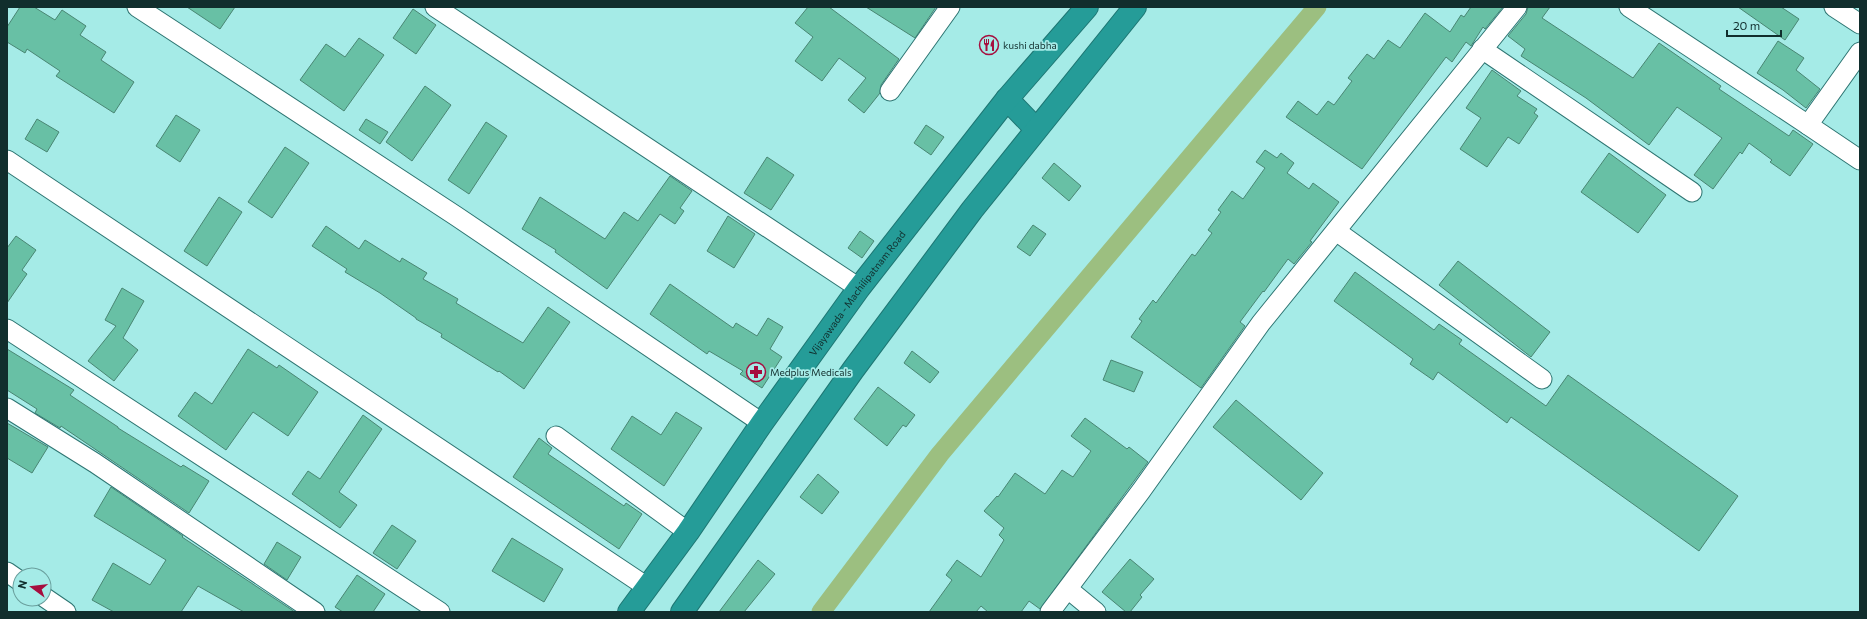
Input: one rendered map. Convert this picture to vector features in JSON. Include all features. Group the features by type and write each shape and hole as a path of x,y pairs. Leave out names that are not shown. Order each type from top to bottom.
{"highway":[{"name":"Vijayawada - Machilipatnam Road","path":"629,612 688,532 762,423 859,288 1007,99 1087,7"},
{"path":"682,612 853,370 972,210 1135,7"},
{"path":"1007,99 1036,129"}],"street":[{"path":"137,7 456,216 762,423"},
{"path":"435,7 859,288"},
{"path":"890,91 950,7"},
{"path":"1050,612 1141,491 1261,323 1517,7"},
{"path":"1629,7 1860,160"},
{"path":"1834,7 1860,24"},
{"path":"1482,49 1692,192"},
{"path":"1808,125 1860,52"},
{"path":"7,160 647,587"},
{"path":"1336,231 1542,379"},
{"path":"7,329 440,612"},
{"path":"7,408 95,463 315,612"},
{"path":"556,436 688,532"},
{"path":"1068,589 1096,612"},
{"path":"52,602 66,612"}],"building":[{"path":"20,7 34,7 55,20 62,10 86,26 80,35 106,52 101,60 134,82 114,113 56,76 60,71 27,49 25,53 7,42 7,27"},
{"path":"187,7 235,7 220,29"},
{"path":"808,7 829,7 899,59 881,85 880,93 864,113 848,100 866,78 839,58 822,81 795,61 813,37 795,23"},
{"path":"866,7 936,7 915,38"},
{"path":"1471,7 1503,7 1485,29 1483,27 1471,46 1466,42 1452,62 1446,57 1362,169 1286,117 1298,101 1317,115 1328,101 1334,105 1352,81 1348,78 1367,54 1374,59 1388,40 1400,48 1425,13 1450,32 1461,15 1464,17"},
{"path":"1528,7 1550,7 1542,18 1633,78 1659,43 1721,86 1719,89 1789,136 1793,130 1813,144 1790,176 1770,162 1772,160 1749,143 1742,154 1740,152 1713,189 1694,175 1722,138 1677,107 1649,145 1586,98 1521,56 1525,49 1508,36 1526,14"},
{"path":"1738,7 1781,7 1799,19 1785,40"},
{"path":"413,9 436,25 416,54 393,38"},
{"path":"359,38 384,55 344,111 300,80 326,44 345,57"},
{"path":"1778,41 1804,58 1796,70 1820,89 1806,108 1783,90 1757,73"},
{"path":"1492,70 1521,91 1517,96 1537,109 1534,113 1538,116 1519,144 1508,137 1487,167 1460,149 1481,118 1466,108"},
{"path":"425,86 451,105 412,161 386,142"},
{"path":"176,115 200,130 180,162 156,146"},
{"path":"37,119 59,132 47,152 25,139"},
{"path":"366,119 388,132 380,144 359,130"},
{"path":"486,122 507,136 469,194 448,180"},
{"path":"926,125 944,137 931,155 914,143"},
{"path":"285,147 309,163 272,218 248,202"},
{"path":"1265,150 1277,158 1281,153 1294,163 1287,173 1309,189 1313,183 1339,202 1310,241 1312,242 1294,264 1288,259 1240,322 1245,326 1201,388 1131,337 1142,321 1139,319 1153,300 1156,303 1192,254 1195,256 1212,233 1208,230 1221,212 1218,210 1232,191 1243,199 1265,168 1256,162"},
{"path":"1609,153 1666,195 1638,233 1581,192"},
{"path":"767,157 794,175 771,210 744,193"},
{"path":"1054,163 1081,186 1069,201 1042,178"},
{"path":"670,176 692,191 680,208 684,211 675,224 660,214 607,289 555,252 556,250 522,229 540,197 605,239 624,212 638,221"},
{"path":"219,197 242,212 207,266 184,251"},
{"path":"728,216 755,234 734,268 707,251"},
{"path":"1033,225 1046,234 1030,256 1017,247"},
{"path":"326,226 359,249 365,240 400,262 402,258 427,273 423,279 458,299 456,303 523,343 548,307 570,322 524,389 499,371 498,372 441,337 442,334 416,319 380,293 345,272 347,269 312,246"},
{"path":"860,231 874,241 862,258 848,248"},
{"path":"16,236 36,250 22,270 27,274 7,303 7,248"},
{"path":"1458,261 1550,332 1531,357 1439,285"},
{"path":"1355,272 1434,330 1439,324 1462,340 1459,344 1546,406 1568,375 1738,496 1699,551 1511,417 1507,423 1438,372 1433,380 1410,364 1413,359 1334,301"},
{"path":"670,284 733,328 736,323 757,336 768,318 783,327 770,349 782,357 762,388 740,374 743,371 709,351 707,354 650,314"},
{"path":"122,288 144,301 123,338 138,350 114,381 88,361 116,326 105,320"},
{"path":"7,349 74,390 70,395 118,428 181,467 183,465 209,481 189,513 61,426 60,428 35,413 37,409 7,390"},
{"path":"248,349 277,368 279,365 318,392 288,436 253,412 226,450 178,416 195,392 212,404"},
{"path":"912,351 939,372 930,383 904,363"},
{"path":"1111,360 1143,372 1134,392 1103,380"},
{"path":"878,387 915,415 906,427 903,425 887,446 854,419"},
{"path":"1236,400 1323,473 1301,500 1213,427"},
{"path":"676,412 702,428 664,486 611,449 632,416 661,435"},
{"path":"363,415 382,429 339,492 357,505 340,528 292,494 308,471 320,479"},
{"path":"1085,418 1127,449 1129,447 1148,462 1040,609 1029,601 1021,612 988,612 981,606 976,612 929,612 952,580 946,575 957,560 981,577 1004,540 999,535 1004,528 984,511 997,496 998,497 1015,473 1045,494 1062,470 1073,477 1091,451 1071,436"},
{"path":"7,423 48,447 32,473 7,458"},
{"path":"539,438 552,448 548,454 624,506 626,503 642,514 619,549 513,477"},
{"path":"818,474 839,492 822,514 800,497"},
{"path":"111,487 183,536 182,537 295,612 244,612 198,586 181,612 114,612 92,600 113,563 150,585 166,560 94,516"},
{"path":"392,525 416,541 397,569 373,553"},
{"path":"512,538 563,569 544,602 492,571"},
{"path":"277,542 301,557 287,580 264,564"},
{"path":"1130,559 1154,579 1140,595 1142,597 1130,612 1126,612 1102,592"},
{"path":"758,560 775,574 744,612 719,612"},
{"path":"357,575 385,594 373,612 343,612 335,607"}],"waterway":[{"path":"821,612 940,454 1317,7"}],"place":[{"name":"kushi dabha","path":"989,45"},
{"name":"Medplus Medicals","path":"756,372"}]}
